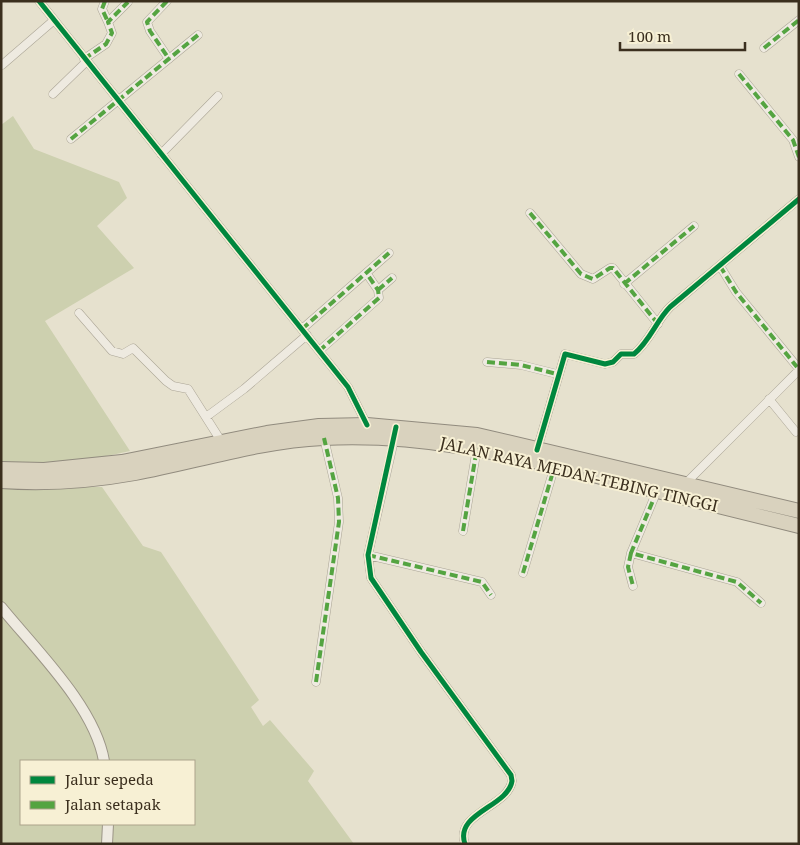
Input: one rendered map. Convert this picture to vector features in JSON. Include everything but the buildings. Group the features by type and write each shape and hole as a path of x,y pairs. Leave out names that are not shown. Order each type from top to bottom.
{"highway":[{"name":"JALAN RAYA MEDAN-TEBING TINGGI","path":"1,469 44,470 122,462 221,441 319,426 367,425 555,466 799,526"},
{"name":"JALAN RAYA MEDAN-TEBING TINGGI","path":"1,481 58,482 134,473 256,447 324,438 395,432 477,435 799,511"}],"street":[{"path":"39,1 118,102 305,332 356,399 367,425"},
{"path":"53,94 85,60 110,40 112,33 102,9 105,1"},
{"path":"167,1 147,22 150,31 170,59"},
{"path":"108,22 128,2"},
{"path":"2,65 53,20"},
{"path":"764,48 799,20"},
{"path":"71,139 198,36"},
{"path":"739,74 793,140 799,157"},
{"path":"161,154 218,96"},
{"path":"537,450 557,374 565,354 576,355 605,364 613,362 621,354 634,354 670,307 799,199"},
{"path":"530,213 587,278 593,279 612,268 658,324"},
{"path":"624,284 694,226"},
{"path":"206,417 244,388 389,253"},
{"path":"684,484 799,370 736,292 720,266"},
{"path":"319,351 380,298 378,290 367,274"},
{"path":"378,290 392,278"},
{"path":"79,313 112,351 123,354 134,348 166,381 173,386 188,389 221,441"},
{"path":"487,362 521,365 557,374"},
{"path":"769,399 796,432"},
{"path":"395,432 368,555 368,568 376,586 510,775 511,786 507,792 469,822 464,829 464,844"},
{"path":"316,682 339,522 338,498 324,438"},
{"path":"463,531 477,448"},
{"path":"523,573 555,466"},
{"path":"633,586 628,567 631,553 657,491"},
{"path":"631,553 737,582 761,603"},
{"path":"368,555 482,582 491,595"},
{"path":"1,607 87,715 100,740 104,760"},
{"path":"107,844 108,825"}],"green space":[{"path":"13,116 34,149 119,182 127,198 97,226 134,268 45,321 130,451 66,462 1,462 1,125"},
{"path":"1,485 102,487 143,546 161,552 259,700 251,707 263,726 270,720 314,771 308,781 354,844 1,844"}],"marked path":[{"path":"105,1 102,9 108,22"},
{"path":"167,1 147,22 150,31 169,59"},
{"path":"84,59 106,44 112,33 108,22 128,2"},
{"path":"764,48 799,20"},
{"path":"71,139 198,35"},
{"path":"739,74 793,140 799,157"},
{"path":"530,213 581,274 593,279 613,268 658,324"},
{"path":"624,284 694,226"},
{"path":"302,329 389,253"},
{"path":"720,266 736,292 797,367"},
{"path":"319,351 379,298 378,290 367,274"},
{"path":"378,290 392,278"},
{"path":"487,362 521,365 557,374"},
{"path":"316,682 339,522 338,498 324,438"},
{"path":"463,531 477,448"},
{"path":"523,573 555,465"},
{"path":"657,491 631,553 737,582 761,603"},
{"path":"631,553 628,567 633,586"},
{"path":"368,555 482,582 491,595"}],"cycle path":[{"path":"39,1 348,387 367,425"},
{"path":"537,450 565,354 605,364 613,362 621,354 634,354 640,349 670,307 799,199"},
{"path":"396,427 368,555 371,578 421,652 511,775 512,781 508,790 501,797 474,817 467,825 464,833 465,844"}]}
